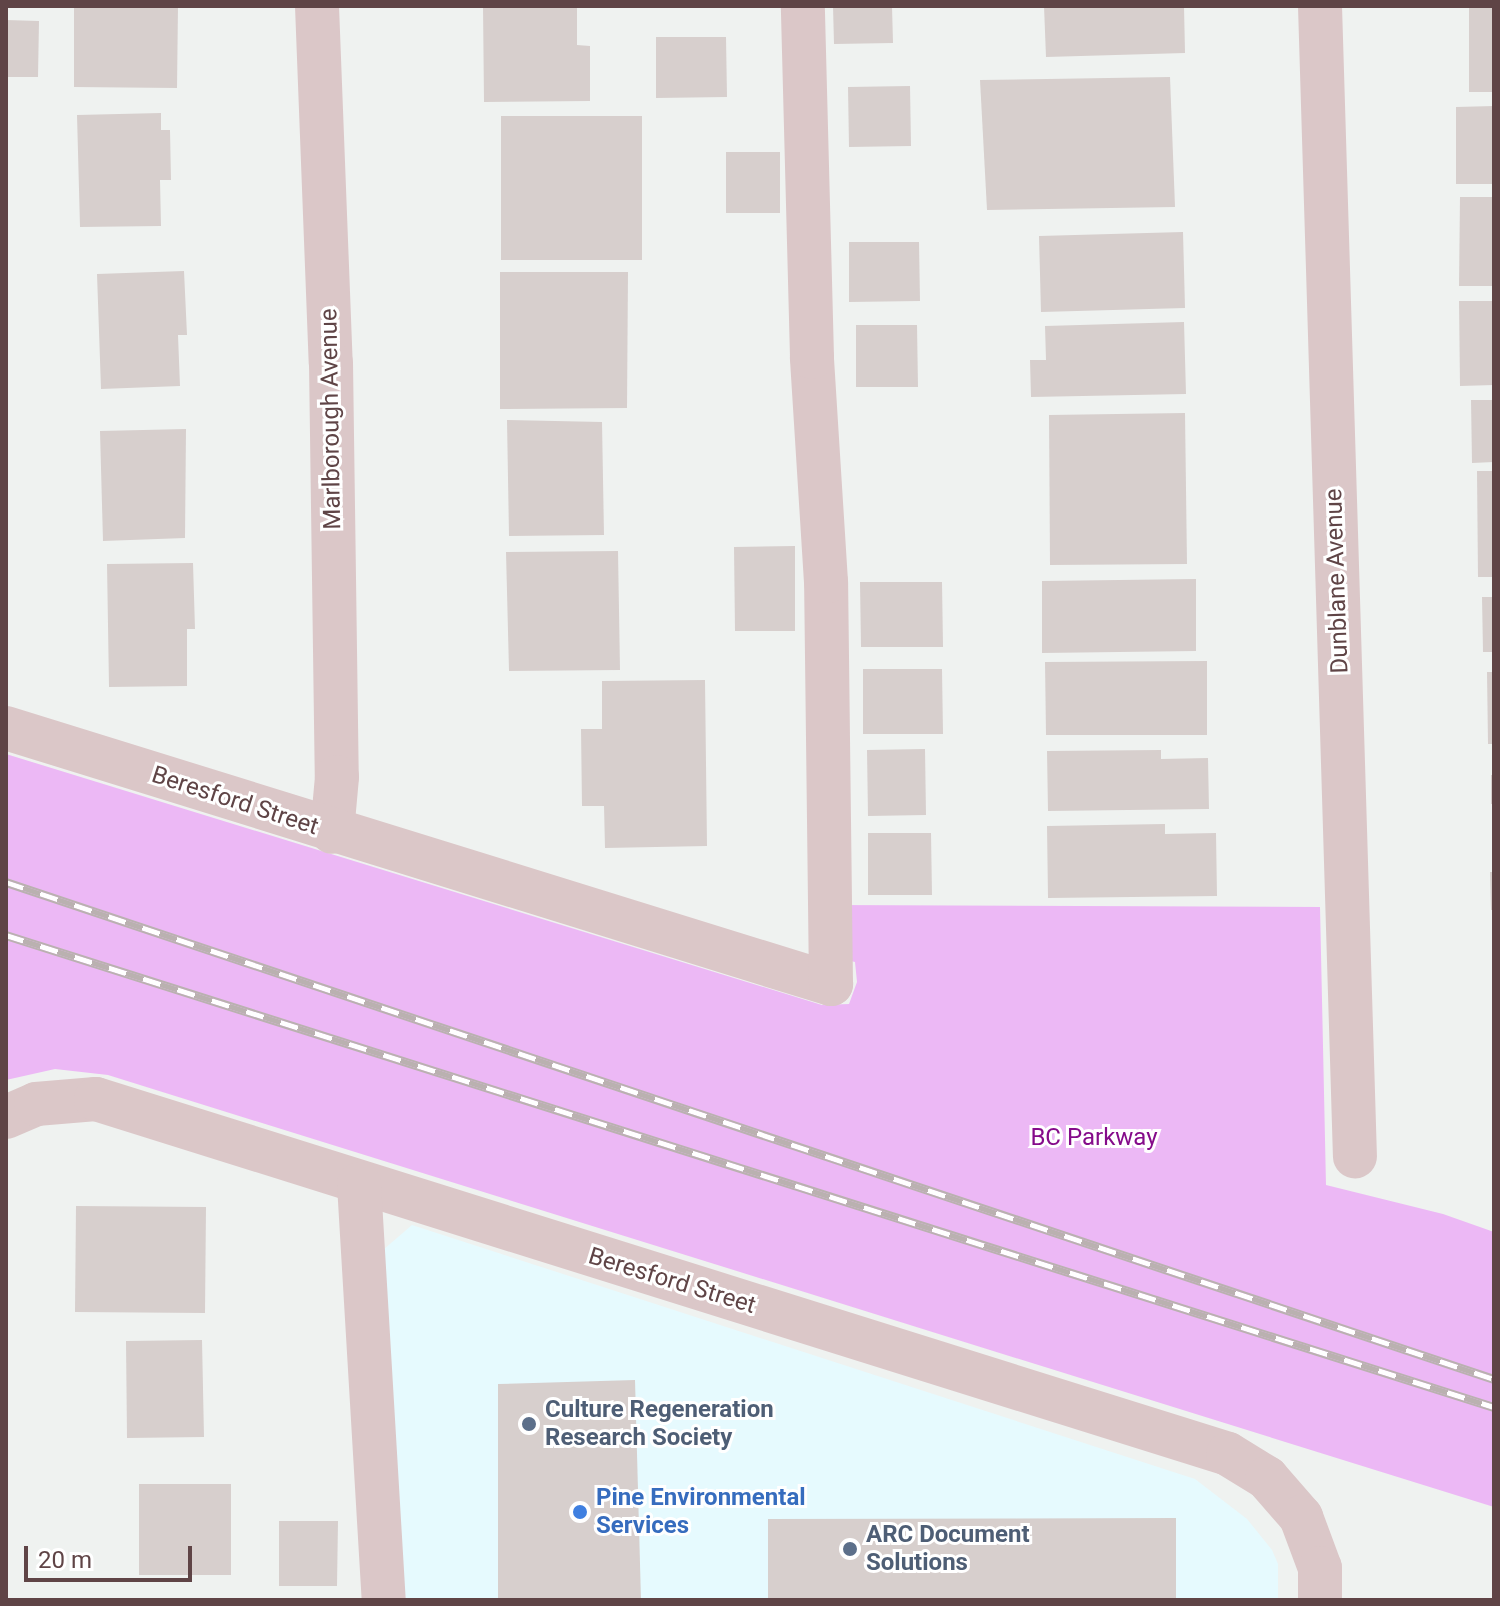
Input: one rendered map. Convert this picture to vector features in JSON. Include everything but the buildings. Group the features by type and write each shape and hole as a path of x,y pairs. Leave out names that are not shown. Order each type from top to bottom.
{"street":[{"name":"Marlborough Avenue","path":"317,6 331,363 337,777 332,832"},
{"name":"Beresford Street","path":"6,728 332,832 831,984 826,582 812,357 803,6"},
{"name":"Dunblane Avenue","path":"1320,6 1355,1156"},
{"name":"Beresford Street","path":"6,1117 36,1104 96,1099 359,1184 1228,1454 1267,1478 1310,1532 1320,1568 1320,1600"},
{"path":"359,1184 384,1600"}],"shaded area":[{"path":"412,1225 1195,1479 1247,1519 1272,1550 1278,1564 1278,1600 384,1600 383,1250"}],"green space":[{"name":"BC Parkway","path":"6,754 822,1005 849,1004 857,982 855,962 831,956 832,905 1320,907 1326,1185 1443,1214 1494,1232 1494,1507 108,1075 55,1069 6,1080"}],"railway":[{"path":"6,882 1494,1379"},
{"path":"6,935 1494,1407"}],"place":[{"name":"Culture Regeneration Research Society","path":"529,1424"},
{"name":"Pine Environmental Services","path":"580,1512"},
{"name":"ARC Document Solutions","path":"850,1549"}]}
